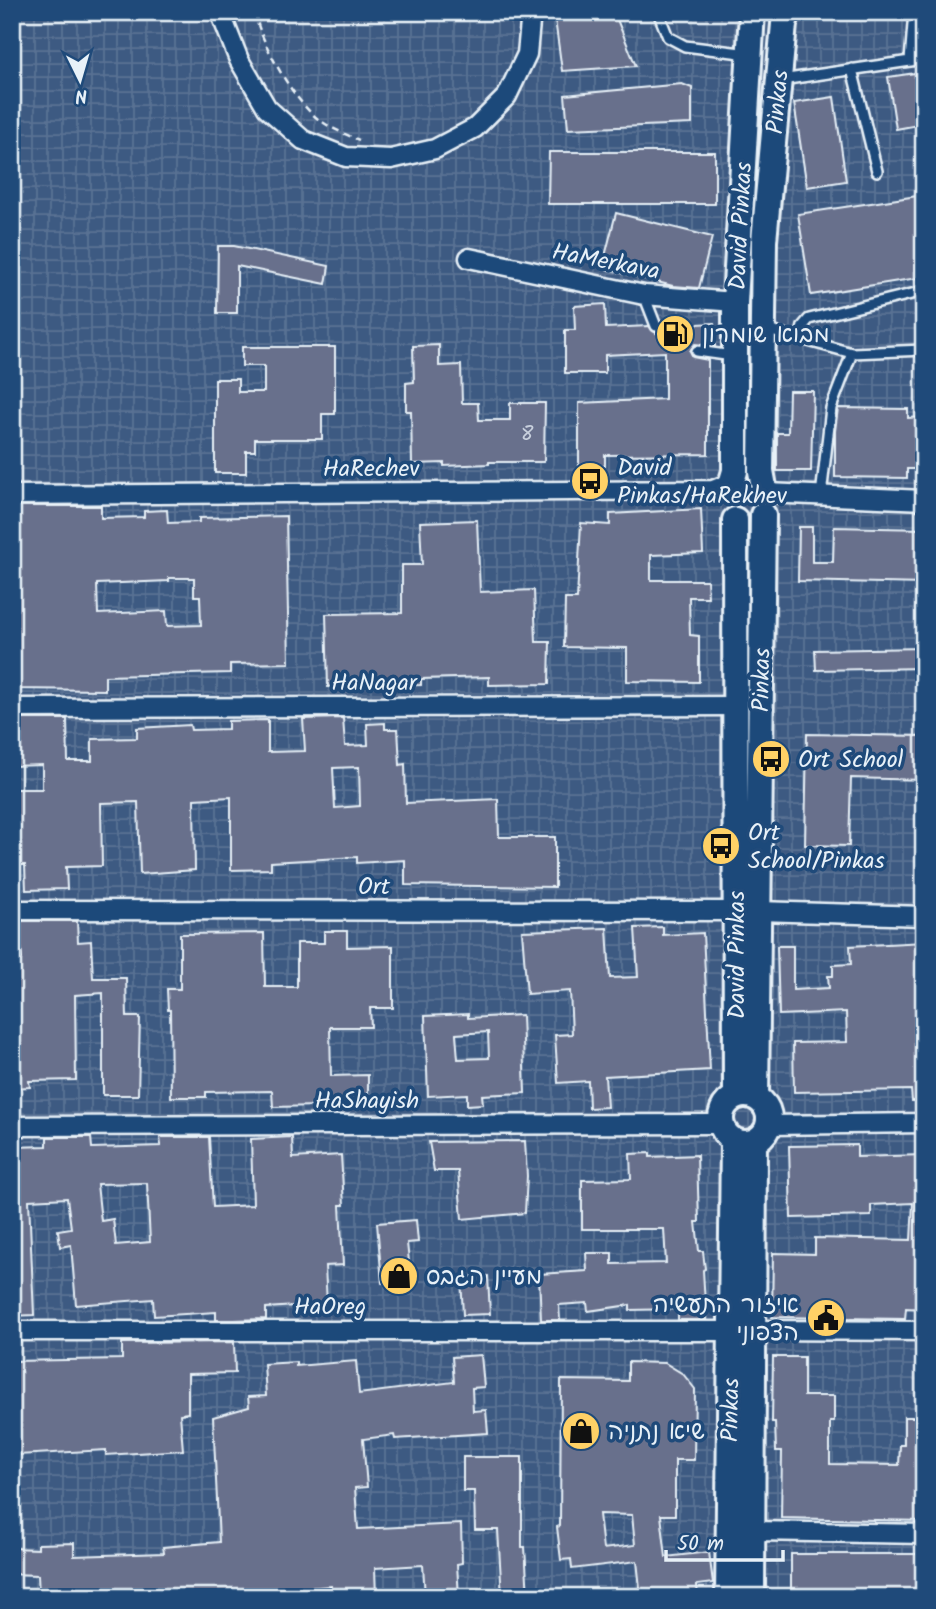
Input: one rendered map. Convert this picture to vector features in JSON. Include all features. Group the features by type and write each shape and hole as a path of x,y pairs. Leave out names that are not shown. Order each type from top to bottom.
{"street":[{"path":"220,12 239,60 267,108 303,140 346,157 391,159 435,149 475,128 507,96 527,54 531,12"},
{"name":"David Pinkas","path":"731,482 735,471 735,302 752,12"},
{"name":"Pinkas","path":"746,1097 747,911 765,498 761,471 764,242 784,24 788,12"},
{"name":"HaMerkava","path":"469,258 644,295 735,302"},
{"path":"738,478 752,478 765,498 750,522 735,520 723,505 724,492 731,482 738,478"},
{"name":"HaRechev","path":"12,495 713,489 731,482"},
{"path":"765,498 821,496 924,500"},
{"name":"David Pinkas","path":"735,520 736,706 747,911"},
{"name":"HaNagar","path":"12,708 736,706"},
{"name":"Ort","path":"12,910 747,911 924,916"},
{"path":"746,1097 767,1108 744,1133 724,1107 746,1097"},
{"name":"HaShayish","path":"12,1126 744,1133 924,1123"},
{"name":"Pinkas","path":"728,1597 742,1330 744,1133"},
{"name":"Pinkas","path":"742,1330 752,1531 752,1597"},
{"name":"HaOreg","path":"12,1331 924,1331"},
{"path":"752,1531 924,1534"}],"lane":[{"path":"658,12 668,37 685,47 749,54"},
{"path":"910,61 914,12"},
{"path":"779,80 924,59"},
{"path":"852,69 877,171"},
{"path":"800,339 803,326 809,319 924,291"},
{"path":"644,295 656,326"},
{"path":"763,329 852,354 924,350"},
{"path":"697,351 735,356"},
{"path":"821,496 831,408 852,354"}],"path":[{"path":"254,12 258,30 289,88 321,122 360,141"}],"shaded area":[{"path":"12,12 891,12 924,24 924,1597 12,1597"}],"building":[{"path":"554,12 614,12 636,66 562,71"},
{"path":"922,72 924,124 896,129 888,77"},
{"path":"682,84 692,88 692,124 568,129 565,95"},
{"path":"834,97 846,181 807,187 794,103"},
{"path":"549,152 715,152 715,204 548,204"},
{"path":"924,195 924,277 811,295 798,214"},
{"path":"616,213 712,237 699,288 673,286 602,268"},
{"path":"218,246 234,246 329,266 326,284 237,266 237,313 217,313"},
{"path":"605,304 606,328 649,326 656,333 661,331 663,326 714,323 715,346 695,344 690,351 693,357 708,360 708,454 605,455 605,466 579,466 579,403 665,399 665,352 605,355 605,373 565,373 565,330 575,330 574,306"},
{"path":"439,345 439,366 461,365 462,403 478,403 479,420 510,420 510,403 545,403 544,462 489,462 444,466 444,463 412,464 411,411 406,411 406,383 414,382 413,346"},
{"path":"242,347 335,347 335,414 322,414 322,439 255,439 255,451 246,451 246,473 215,473 215,379 238,379 238,392 264,392 264,366 242,366"},
{"path":"789,391 813,391 811,471 777,471 777,433 788,433"},
{"path":"838,408 908,409 908,418 924,417 924,469 907,469 907,478 835,477"},
{"path":"12,506 101,506 101,518 144,517 144,511 167,510 168,523 199,522 199,518 286,516 289,663 230,664 230,673 105,676 105,690 12,689 12,576 15,576","holes":["194,578 194,596 200,596 201,625 167,626 166,611 98,614 97,584"]},
{"path":"701,509 703,553 651,555 651,580 707,580 708,597 689,597 690,635 699,636 699,682 627,681 627,648 564,647 565,599 577,599 581,523 610,525 610,514"},
{"path":"477,520 480,592 534,590 536,642 550,642 549,684 489,685 489,677 421,679 421,685 328,687 326,614 402,613 402,565 422,565 420,522"},
{"path":"799,527 812,527 812,562 833,562 834,527 924,529 924,584 798,581"},
{"path":"924,648 924,668 816,670 815,650"},
{"path":"343,718 345,746 368,745 367,724 385,723 385,729 398,729 400,765 405,764 406,803 498,799 499,837 555,837 555,887 405,885 405,860 357,863 357,857 271,862 271,869 231,870 231,797 194,799 195,870 140,874 138,802 101,803 102,866 66,867 67,889 26,890 25,865 12,865 12,789 42,789 42,765 12,766 12,719 67,719 68,761 92,761 92,739 137,738 137,728 190,725 191,730 228,729 228,721 268,720 268,752 305,751 303,719","holes":["359,767 360,806 335,808 333,768"]},
{"path":"807,734 924,736 924,780 851,778 849,846 805,845"},
{"path":"19,921 77,921 78,942 91,941 93,978 126,978 127,1017 140,1017 138,1095 103,1095 103,993 75,995 76,1080 29,1081 30,1087 12,1088 12,960 22,959"},
{"path":"663,927 663,935 703,933 710,1070 605,1076 607,1107 589,1108 588,1081 558,1083 555,1035 572,1034 570,991 527,994 522,931 607,928 610,978 638,977 635,928"},
{"path":"324,931 347,931 347,947 393,946 393,1008 370,1008 371,1027 330,1027 331,1076 368,1075 368,1105 273,1107 272,1091 206,1092 206,1097 171,1097 170,1010 167,989 180,989 180,934 264,933 265,987 297,987 297,943 324,943"},
{"path":"924,942 924,1101 912,1101 911,1090 794,1092 793,1043 847,1042 846,1012 779,1015 777,946 793,946 793,990 829,988 828,976 833,976 833,965 851,964 850,946"},
{"path":"468,1014 468,1018 522,1015 525,1093 482,1095 483,1104 467,1105 467,1094 428,1096 425,1016","holes":["488,1032 489,1058 458,1059 456,1034"]},
{"path":"47,1137 91,1137 92,1148 161,1146 160,1137 209,1137 213,1207 253,1205 251,1139 292,1137 293,1158 341,1155 343,1265 325,1266 327,1304 266,1308 266,1319 234,1320 216,1320 216,1312 154,1316 153,1299 76,1305 71,1245 60,1247 58,1230 71,1228 67,1198 29,1200 34,1315 12,1316 12,1147 47,1146","holes":["147,1183 150,1242 116,1245 113,1219 101,1221 97,1184"]},
{"path":"525,1141 525,1213 462,1219 458,1171 434,1171 429,1142"},
{"path":"857,1145 857,1157 924,1155 924,1309 906,1308 905,1319 772,1317 773,1253 815,1254 815,1238 911,1240 913,1203 871,1205 871,1216 791,1218 789,1146"},
{"path":"650,1153 650,1157 697,1155 699,1222 696,1222 699,1251 703,1251 705,1269 706,1320 678,1320 678,1309 630,1310 630,1305 588,1311 587,1303 559,1305 560,1320 541,1320 539,1274 587,1271 586,1253 612,1253 612,1264 666,1263 664,1229 582,1229 582,1180 631,1179 630,1154"},
{"path":"416,1220 418,1242 407,1243 411,1280 382,1283 377,1223"},
{"path":"488,1276 490,1314 463,1315 461,1277"},
{"path":"234,1342 235,1373 188,1374 188,1413 180,1414 183,1450 106,1455 106,1450 18,1455 16,1416 12,1416 12,1361 122,1359 122,1343"},
{"path":"481,1355 484,1387 472,1388 473,1411 486,1410 488,1433 395,1439 394,1435 363,1439 367,1487 355,1488 358,1529 461,1524 462,1563 457,1564 459,1597 425,1597 423,1565 375,1568 376,1597 331,1597 331,1586 292,1589 293,1597 39,1597 38,1575 12,1574 12,1548 38,1549 38,1544 74,1543 74,1556 164,1553 163,1547 219,1542 213,1417 249,1407 248,1397 266,1396 264,1364 296,1362 296,1366 356,1361 359,1394 454,1382 452,1357"},
{"path":"773,1357 804,1357 804,1396 834,1396 834,1422 830,1422 830,1464 899,1465 900,1445 904,1445 904,1417 924,1417 924,1521 781,1518 782,1451 776,1451 775,1422 772,1422"},
{"path":"628,1362 665,1363 683,1374 695,1389 694,1460 675,1460 675,1515 661,1515 666,1557 709,1552 713,1583 697,1585 698,1597 641,1597 637,1561 572,1569 571,1559 561,1560 557,1527 560,1526 561,1380 628,1381","holes":["599,1514 632,1515 635,1545 603,1549"]},
{"path":"463,1457 522,1457 522,1547 525,1547 528,1597 502,1597 498,1530 475,1530 474,1491 463,1491"},
{"path":"791,1554 924,1554 924,1597 791,1597"}],"place":[{"name":"מבוא שומרון","path":"675,334"},
{"name":"David Pinkas/HaRekhev","path":"590,481"},
{"name":"Ort School","path":"771,759"},
{"name":"Ort School/Pinkas","path":"721,846"},
{"name":"מעיין הגבס","path":"399,1276"},
{"name":"איזור התעשיה הצפוני","path":"826,1318"},
{"name":"שיא נתניה","path":"581,1431"}]}
